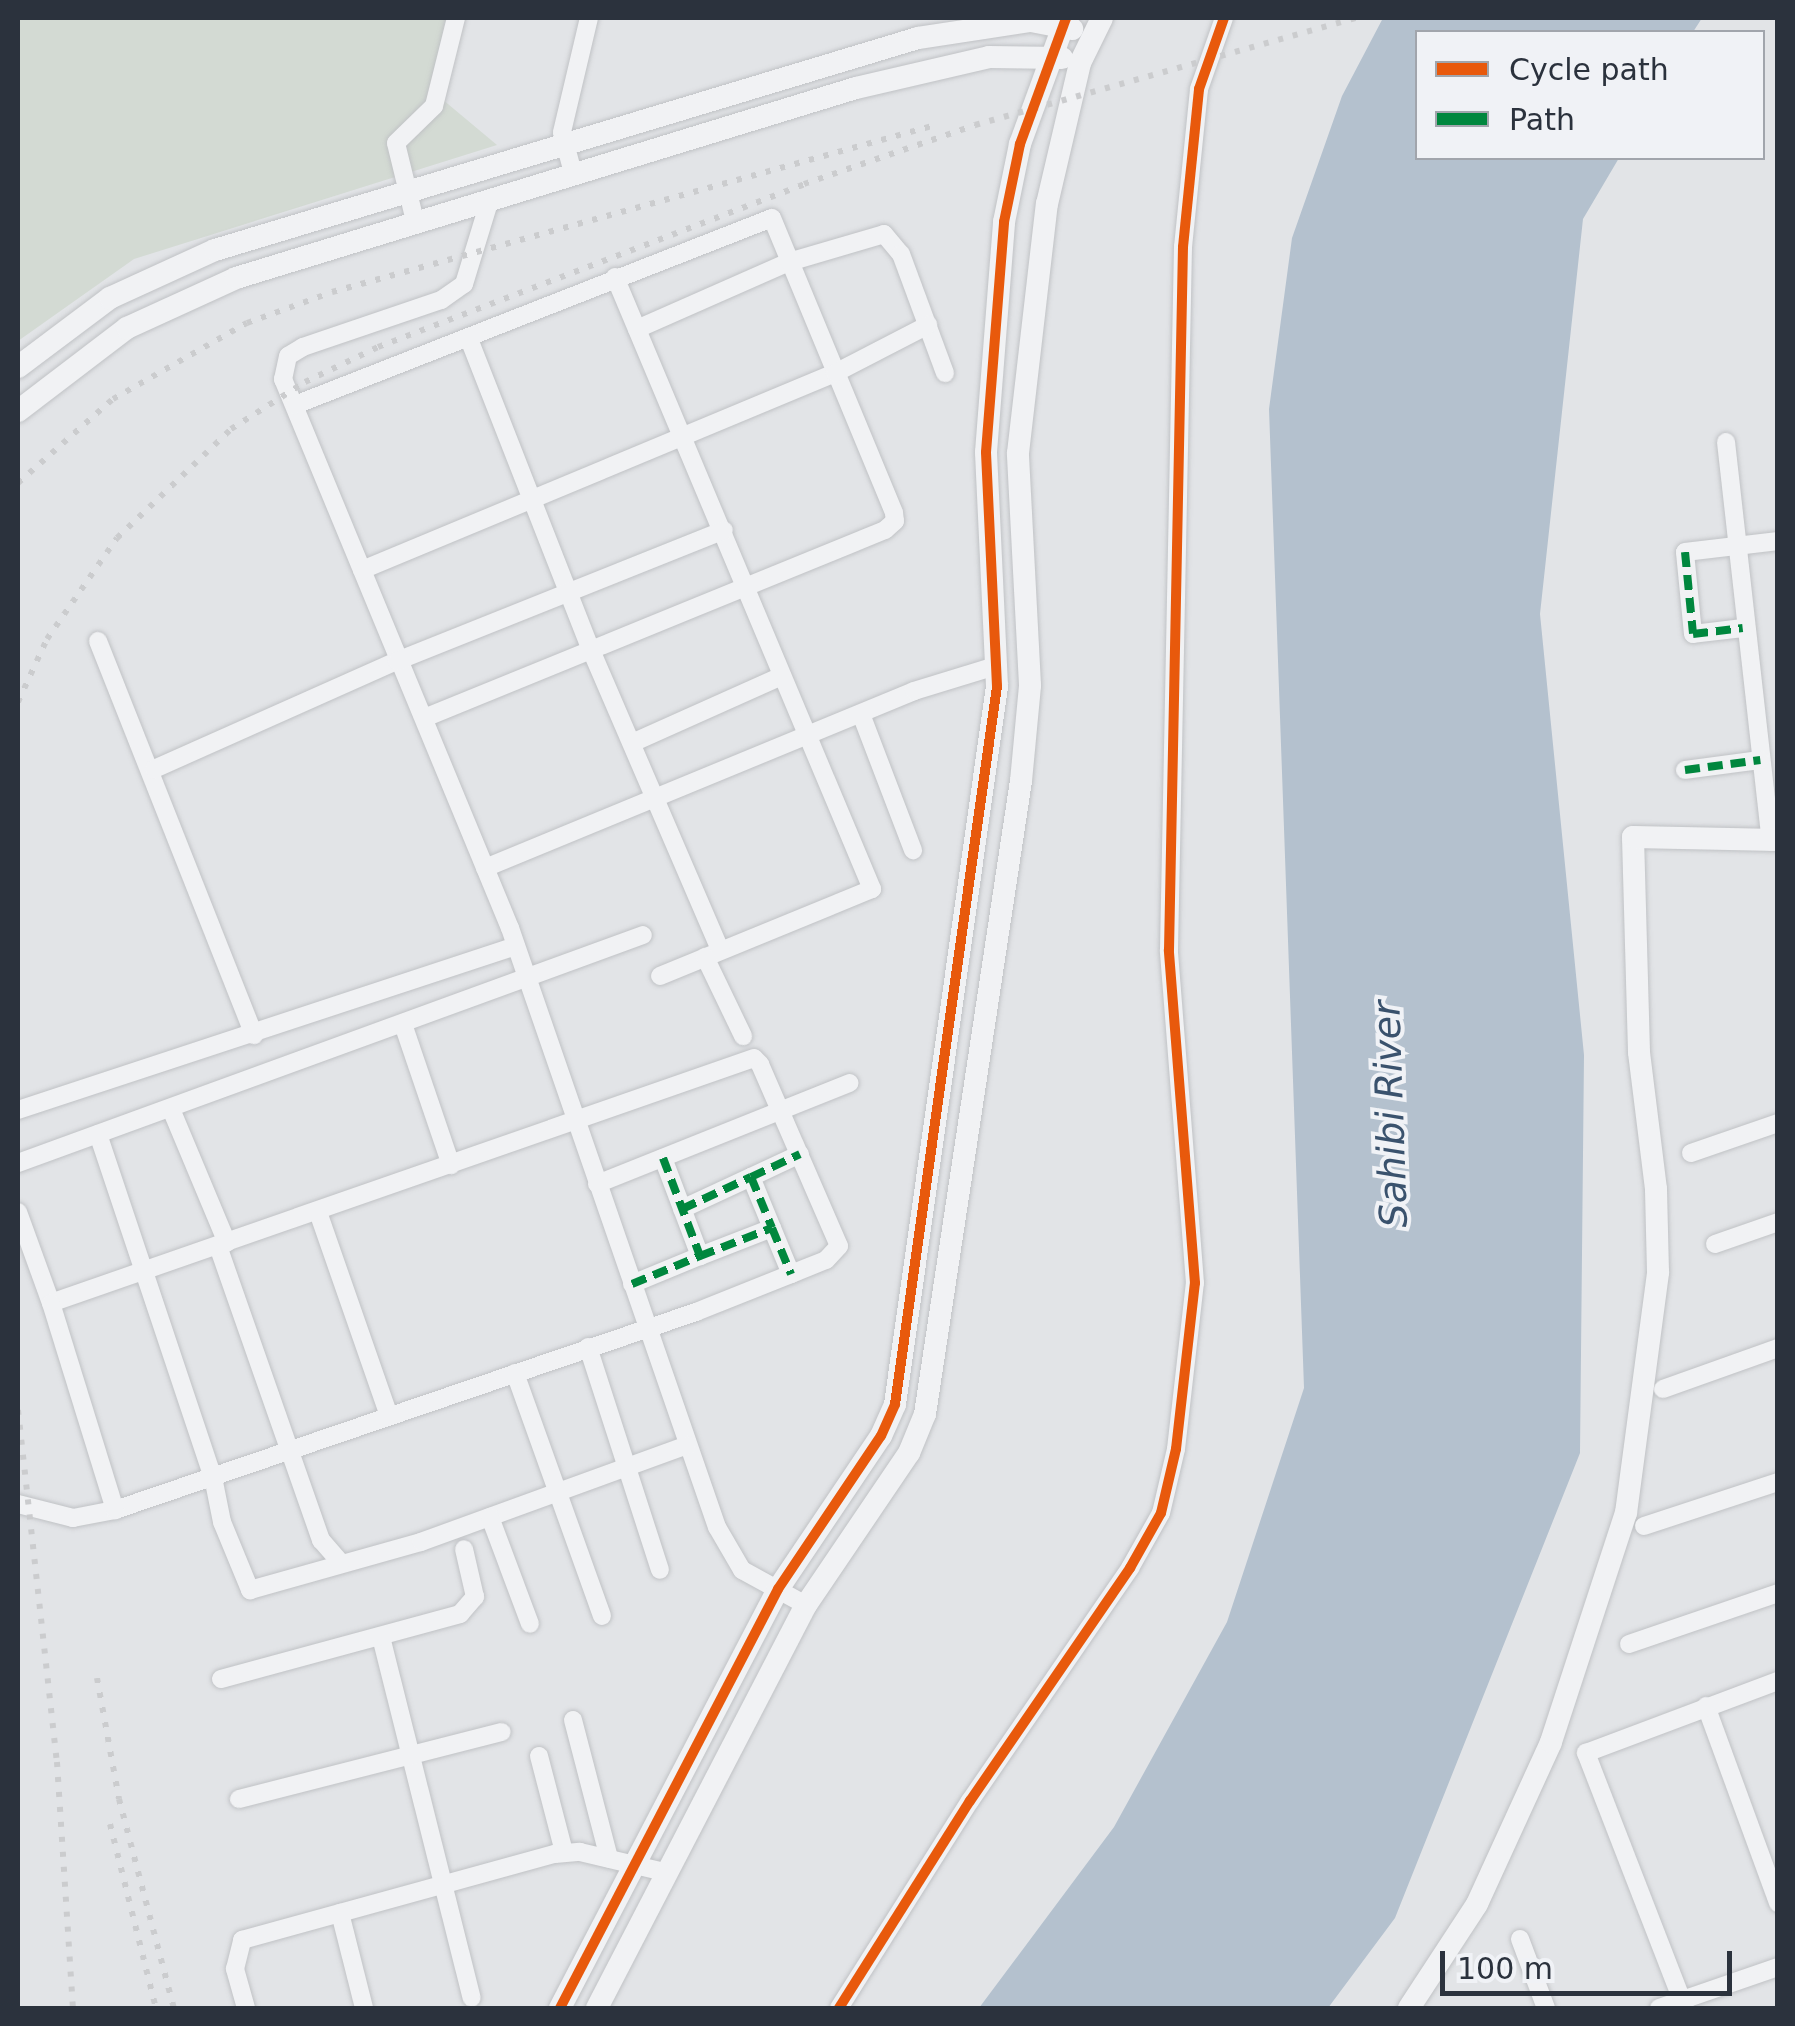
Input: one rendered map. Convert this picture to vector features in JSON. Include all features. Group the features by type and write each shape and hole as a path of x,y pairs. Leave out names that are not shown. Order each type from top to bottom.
{"street":[{"path":"416,221 396,142 434,106 456,18"},
{"path":"573,173 562,132 589,18"},
{"path":"839,2008 970,1801 1130,1568 1161,1513 1176,1450 1195,1283 1170,950 1183,247 1199,89 1224,18"},
{"path":"18,367 82,316 175,265 407,191 918,38 1004,22 1098,26 1080,63 1047,204 1018,454 1030,686 1021,781 936,1369 908,1453 806,1605 597,2008"},
{"path":"560,2008 778,1589 880,1436 898,1390 989,778 996,666 986,452 995,296 1020,144 1064,22"},
{"path":"18,412 97,348 164,307 416,221 856,88 989,57 1049,55 1080,63"},
{"path":"490,199 464,284 441,300 288,356 281,368 396,660 424,718 516,946 727,1550 742,1570 806,1605"},
{"path":"294,405 772,218 895,521 424,718"},
{"path":"637,329 789,262 884,234 901,254 945,373"},
{"path":"615,277 872,889 660,976"},
{"path":"362,570 834,373 928,325"},
{"path":"470,338 571,588 591,650 657,800 743,1036"},
{"path":"1409,2008 1477,1904 1543,1760 1585,1652 1626,1513 1658,1272 1656,1189 1639,1052 1633,836 1774,841 1743,628 1726,442"},
{"path":"154,769 396,660 724,530"},
{"path":"1743,628 1693,634 1685,552 1778,541"},
{"path":"98,641 154,769 254,1035"},
{"path":"486,868 861,714 996,666"},
{"path":"632,743 782,676"},
{"path":"861,714 913,850"},
{"path":"1685,770 1760,760"},
{"path":"18,1163 404,1027 643,935"},
{"path":"18,1110 516,946"},
{"path":"404,1027 451,1165"},
{"path":"18,1504 73,1518 115,1510 791,1274 826,1260 840,1246 782,1111 754,1058 51,1303"},
{"path":"598,1184 850,1083"},
{"path":"172,1109 222,1244 321,1540 341,1562"},
{"path":"1691,1153 1778,1124"},
{"path":"98,1134 213,1477 222,1522 250,1590 490,1517 688,1445"},
{"path":"682,1209 800,1154"},
{"path":"663,1158 700,1256"},
{"path":"751,1177 791,1274"},
{"path":"18,1212 51,1303 115,1510"},
{"path":"318,1212 389,1416"},
{"path":"1715,1244 1778,1222"},
{"path":"632,1284 772,1228"},
{"path":"588,1347 660,1570"},
{"path":"1663,1389 1778,1348"},
{"path":"515,1372 602,1616"},
{"path":"1644,1526 1778,1482"},
{"path":"490,1517 530,1624"},
{"path":"221,1679 381,1637 470,1608 474,1579 464,1549"},
{"path":"1630,1644 1778,1593"},
{"path":"381,1637 472,1998"},
{"path":"1682,2005 1586,1759 1596,1748 1778,1681"},
{"path":"1706,1706 1778,1903"},
{"path":"574,1720 610,1858"},
{"path":"238,1799 502,1732"},
{"path":"539,1756 564,1852"},
{"path":"246,2008 235,1969 242,1940 564,1852 634,1862 668,1874"},
{"path":"340,1913 364,2008"},
{"path":"1520,1939 1546,2008"},
{"path":"1659,2008 1682,2005 1778,1967"}],"shaded area":[{"path":"18,18 446,18 430,89 497,145 134,259 18,341"}],"water":[{"name":"Sahibi River","path":"1383,18 1702,18 1694,30 1415,30 1415,160 1618,160 1583,219 1540,614 1584,1055 1580,1453 1395,1918 1328,2008 979,2008 1114,1827 1227,1622 1304,1388 1269,409 1292,238 1342,96"}],"railway":[{"path":"18,702 47,639 117,538 231,429 305,382 378,347 804,184 975,125 1355,18"},
{"path":"18,483 113,399 247,323 332,292 932,126"},
{"path":"18,1410 57,1762 73,2008"},
{"path":"97,1678 119,1799 174,2008"},
{"path":"110,1824 156,2008"}],"marked path":[{"path":"1685,552 1693,634 1743,628"},
{"path":"1685,770 1760,760"},
{"path":"751,1177 800,1154"},
{"path":"663,1158 700,1256 772,1228 791,1274"},
{"path":"682,1209 751,1177 772,1228"},
{"path":"632,1284 700,1256"}],"cycle path":[{"path":"560,2008 778,1589 881,1436 895,1404 997,686 986,452 1004,222 1020,144 1066,18"},
{"path":"839,2008 970,1801 1130,1568 1161,1513 1176,1449 1195,1283 1169,950 1183,247 1199,89 1224,18"}]}
